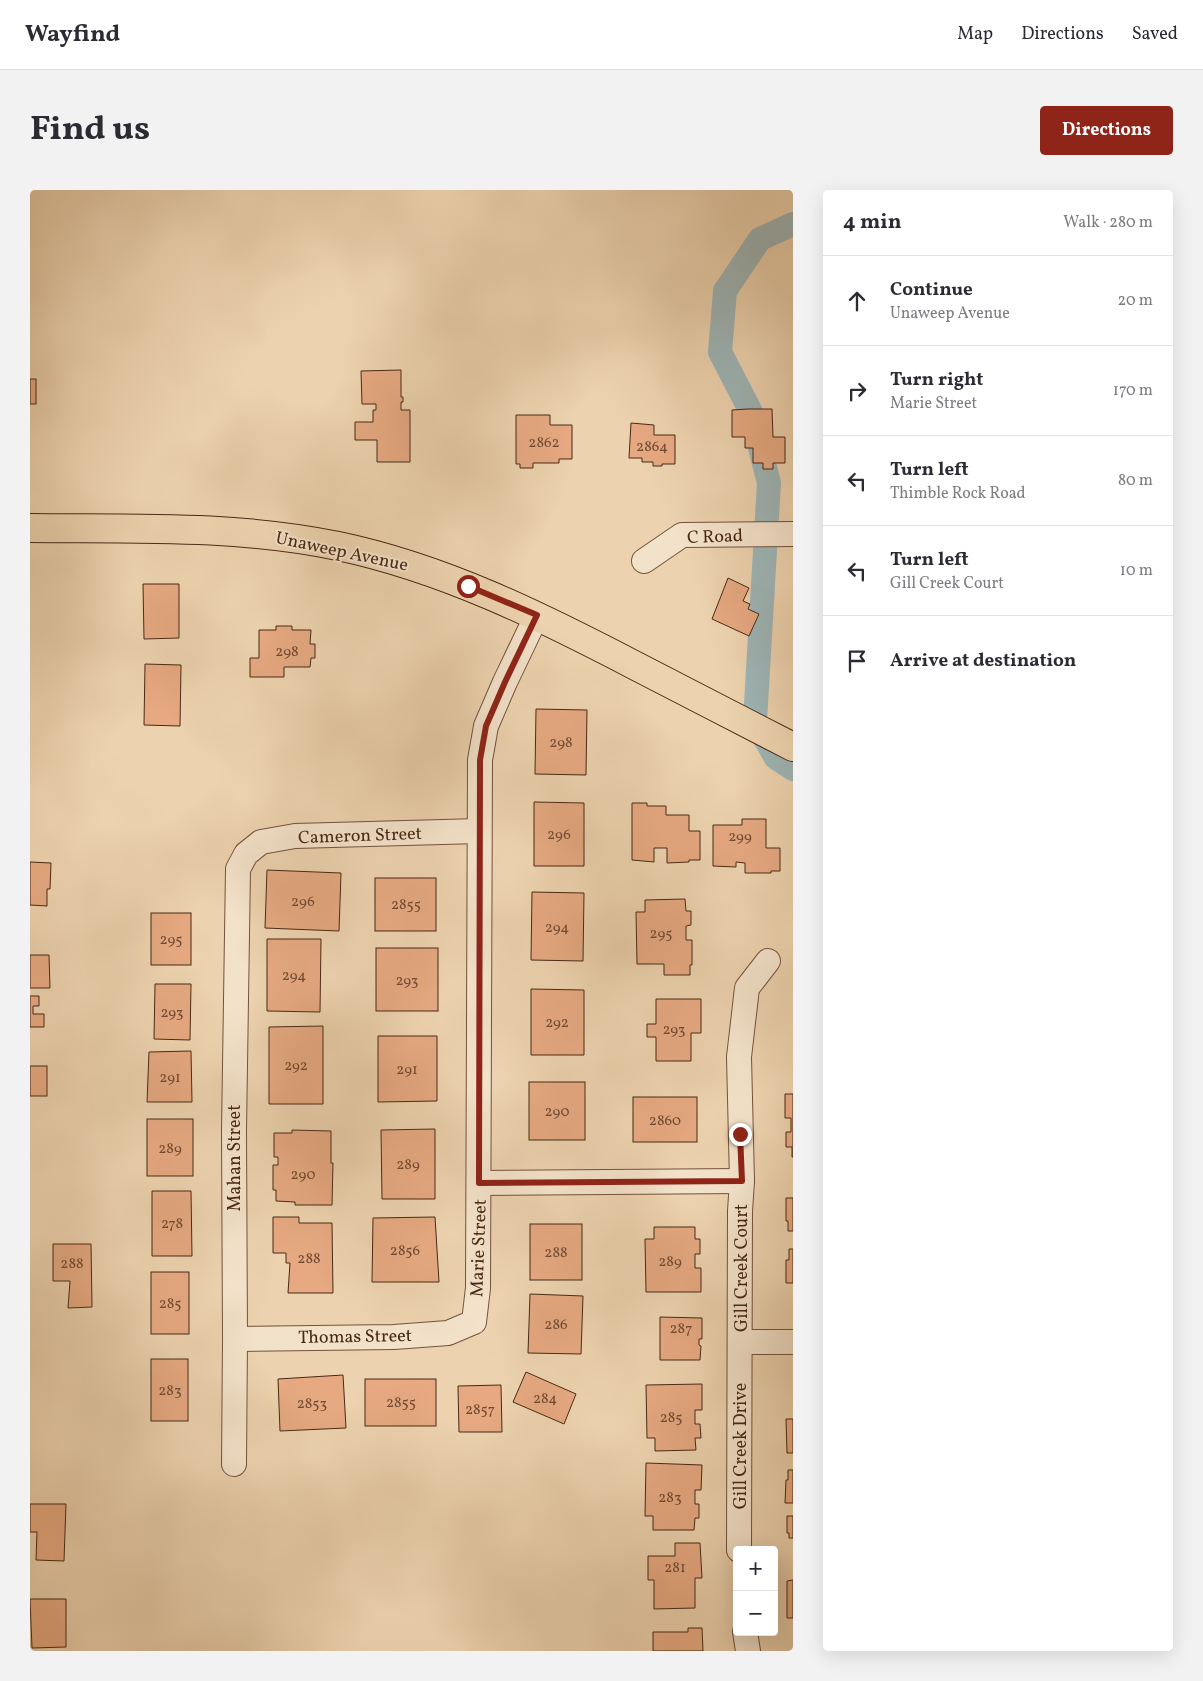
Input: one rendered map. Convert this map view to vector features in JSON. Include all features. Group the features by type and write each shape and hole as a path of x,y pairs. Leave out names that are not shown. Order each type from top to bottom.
{"main road":[{"name":"Unaweep Avenue","path":"30,528 166,529 257,533 337,546 402,562 468,586 537,615 793,747"}],"street":[{"name":"C Road","path":"644,561 682,535 793,534"},
{"name":"Marie Street","path":"474,1322 478,1288 480,760 486,726 537,615"},
{"name":"Cameron Street","path":"246,854 261,842 295,836 479,831"},
{"name":"Mahan Street","path":"234,1464 234,1132 238,869 246,854"},
{"name":"Gill Creek Court","path":"741,1342 740,1211 742,1181 739,1057 747,988 768,961"},
{"path":"479,1183 742,1181"},
{"name":"Thomas Street","path":"235,1339 448,1333 474,1322"},
{"path":"741,1342 793,1342"},
{"name":"Gill Creek Drive","path":"739,1546 741,1342"},
{"path":"745,1636 748,1651"}],"building":[{"path":"401,370 401,397 403,397 403,402 401,402 401,410 410,410 410,462 377,462 377,440 355,440 355,422 373,422 373,410 376,410 376,404 362,404 361,371"},
{"path":"30,379 36,379 36,404 30,404"},
{"path":"772,409 773,437 785,437 785,463 773,463 773,469 763,469 763,463 753,463 753,448 745,448 745,437 732,437 732,410"},
{"path":"516,415 550,415 550,425 572,425 572,459 559,459 559,463 533,463 533,468 520,468 520,464 516,464"},
{"path":"631,423 654,425 654,435 675,435 675,464 653,466 653,462 642,462 642,458 629,458"},
{"path":"728,578 749,588 743,601 750,604 748,609 759,614 749,636 712,619"},
{"path":"143,584 179,584 179,638 144,639"},
{"path":"276,626 292,626 292,630 311,630 310,644 315,644 315,658 311,658 310,667 284,667 284,677 250,677 250,658 259,658 259,630 276,630"},
{"path":"145,664 181,665 180,726 144,725"},
{"path":"536,709 587,710 586,775 535,774"},
{"path":"534,802 584,803 584,866 534,866"},
{"path":"632,803 647,803 647,806 666,806 666,815 689,815 689,831 700,831 700,860 667,863 667,848 654,848 654,862 632,860"},
{"path":"742,819 766,819 766,848 780,848 780,871 745,873 745,863 736,862 736,867 713,866 713,825 742,825"},
{"path":"30,862 51,863 50,889 47,889 47,906 30,905"},
{"path":"267,870 341,873 339,931 265,928"},
{"path":"375,878 436,878 436,931 375,931"},
{"path":"532,892 584,893 583,961 531,960"},
{"path":"685,899 686,911 691,911 691,925 686,926 686,940 692,940 690,975 664,975 664,964 637,964 636,912 645,912 645,900"},
{"path":"151,913 191,913 191,965 151,965"},
{"path":"267,939 321,939 320,1012 267,1011"},
{"path":"376,948 438,948 438,1011 376,1011"},
{"path":"30,955 49,955 50,988 30,988"},
{"path":"155,984 191,984 190,1040 154,1039"},
{"path":"531,989 584,990 584,1055 531,1055"},
{"path":"30,996 39,996 39,1006 33,1006 33,1014 44,1014 44,1027 30,1027"},
{"path":"656,999 701,999 701,1033 691,1033 691,1061 656,1061 656,1037 647,1037 647,1024 656,1024"},
{"path":"323,1026 323,1104 269,1104 269,1027"},
{"path":"378,1036 437,1036 437,1101 378,1102"},
{"path":"191,1051 192,1102 147,1102 149,1052"},
{"path":"30,1066 47,1066 47,1096 30,1096"},
{"path":"529,1082 585,1082 585,1140 529,1140"},
{"path":"785,1094 793,1094 793,1157 792,1147 786,1147 786,1132 791,1132 791,1118 785,1118"},
{"path":"633,1097 697,1097 697,1142 633,1142"},
{"path":"147,1119 193,1119 193,1176 147,1176"},
{"path":"435,1129 435,1199 382,1199 381,1130"},
{"path":"292,1130 331,1131 331,1163 333,1163 332,1205 295,1205 295,1202 276,1201 276,1190 273,1190 273,1165 278,1165 278,1157 274,1157 274,1133 292,1133"},
{"path":"152,1191 191,1191 192,1256 152,1256"},
{"path":"786,1198 793,1198 793,1231 788,1231"},
{"path":"273,1217 299,1217 299,1223 332,1223 333,1293 288,1293 290,1263 286,1263 286,1253 273,1253"},
{"path":"435,1217 439,1282 372,1282 373,1218"},
{"path":"530,1224 582,1224 582,1280 530,1280"},
{"path":"654,1227 695,1227 695,1239 700,1239 700,1254 695,1254 695,1268 701,1268 701,1292 646,1292 645,1239 654,1239"},
{"path":"53,1244 91,1244 92,1307 68,1308 70,1281 53,1281"},
{"path":"789,1249 793,1249 793,1283 786,1283 786,1260 789,1260"},
{"path":"151,1272 189,1272 189,1334 151,1334"},
{"path":"530,1294 583,1296 581,1354 528,1353"},
{"path":"660,1317 702,1318 702,1339 699,1339 699,1345 701,1346 700,1360 660,1360"},
{"path":"151,1359 188,1359 188,1421 151,1421"},
{"path":"526,1372 576,1394 564,1424 513,1402"},
{"path":"343,1375 346,1428 280,1431 278,1379"},
{"path":"365,1379 436,1379 436,1426 365,1426"},
{"path":"702,1384 702,1410 695,1410 695,1424 700,1424 701,1438 695,1438 696,1450 655,1451 655,1438 647,1438 646,1385"},
{"path":"501,1385 502,1432 459,1432 458,1386"},
{"path":"786,1419 793,1419 793,1453 787,1453"},
{"path":"646,1463 702,1465 701,1490 695,1490 695,1504 699,1504 699,1518 695,1518 694,1530 653,1530 653,1516 645,1516"},
{"path":"788,1470 793,1470 793,1503 785,1503"},
{"path":"30,1504 66,1504 64,1561 36,1560 37,1532 30,1532"},
{"path":"787,1516 793,1516 793,1538 789,1538 789,1533 787,1533"},
{"path":"675,1543 700,1543 702,1578 695,1578 695,1608 654,1609 654,1580 648,1580 648,1556 675,1556"},
{"path":"793,1580 793,1618 787,1618 787,1581"},
{"path":"30,1599 66,1599 66,1647 32,1648"},
{"path":"688,1628 702,1628 703,1651 653,1651 653,1632 688,1632"}],"waterway":[{"path":"793,224 760,239 725,291 720,352 751,412 769,483 755,721 776,758 793,769"}],"route":[{"path":"468,586 537,615 486,726 480,760 479,1183 742,1181 740,1134"}]}
